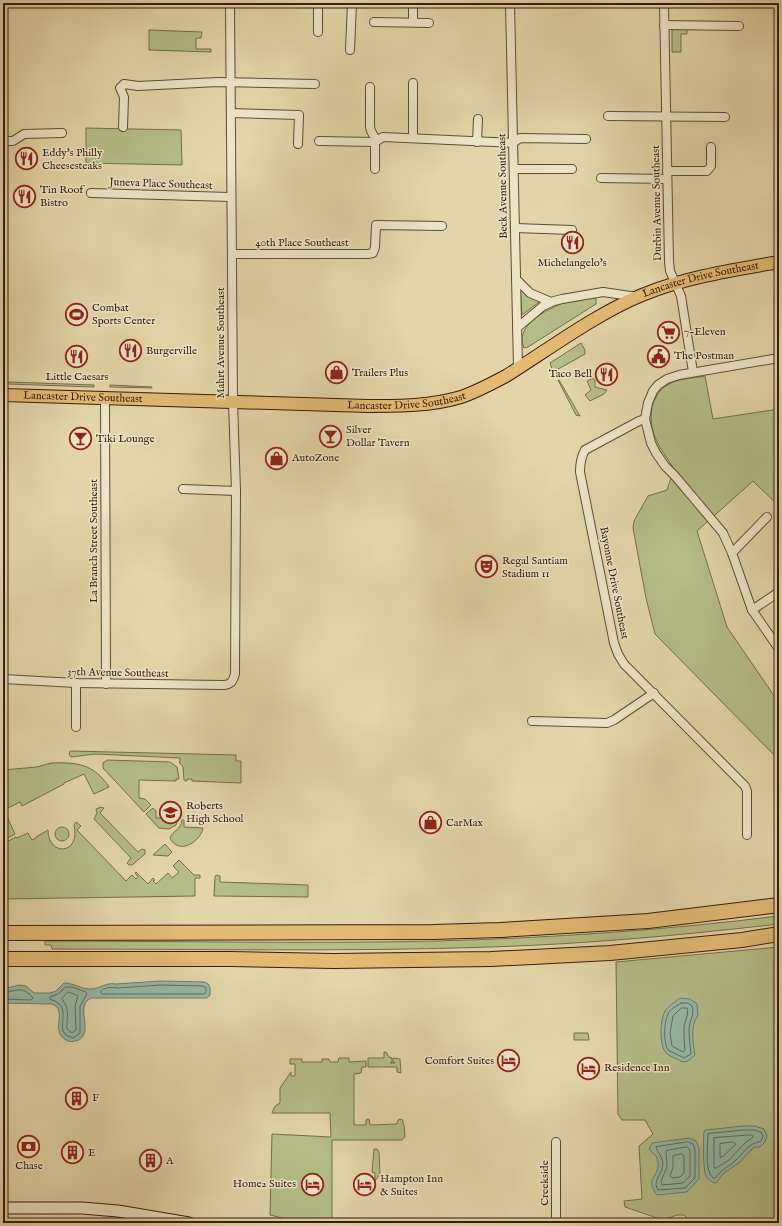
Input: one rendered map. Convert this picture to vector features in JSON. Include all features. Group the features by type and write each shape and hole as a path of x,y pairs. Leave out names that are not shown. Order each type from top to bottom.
{"highway":[{"path":"5,933 417,932 500,930 648,921 779,905"},
{"path":"742,940 779,934"},
{"path":"5,959 230,959 334,961 483,959 610,952 779,938"}],"main road":[{"name":"Lancaster Drive Southeast","path":"3,395 382,406 434,403 461,397 476,391 518,368 600,317 638,297 676,283 707,275 779,262"},
{"path":"3,1208 82,1208 118,1211 189,1223"}],"street":[{"name":"Mahrt Avenue Southeast","path":"230,3 230,197 236,490 235,674 232,682"},
{"path":"318,3 318,32"},
{"path":"350,50 352,3"},
{"path":"413,3 413,22"},
{"name":"Beck Avenue Southeast","path":"510,3 518,368"},
{"name":"Durbin Avenue Southeast","path":"664,3 669,261 670,271 681,296 693,372"},
{"path":"374,22 429,23"},
{"path":"664,25 739,26"},
{"path":"124,127 124,97 120,88 122,85 138,86 231,82 315,84"},
{"path":"412,84 413,138"},
{"path":"370,88 370,127 375,138 375,169"},
{"path":"230,113 299,115 298,144"},
{"path":"608,116 725,117"},
{"path":"477,142 478,119"},
{"path":"3,141 13,141 24,134 62,133"},
{"path":"319,141 375,142 383,137 513,143 520,138 586,139"},
{"path":"601,178 667,175 707,171 711,166 711,147"},
{"path":"514,169 572,169"},
{"name":"Juneva Place Southeast","path":"91,192 230,197"},
{"name":"40th Place Southeast","path":"232,254 368,254 373,253 375,247 376,225 442,226"},
{"path":"515,228 572,230"},
{"path":"516,280 530,293 551,302"},
{"path":"518,327 543,306 562,299 602,292 638,297"},
{"path":"779,358 693,372 672,377 658,385 653,391 648,403 645,419 651,443 656,453 665,466 722,533 732,553 752,610 779,649"},
{"name":"La Branch Street Southeast","path":"105,398 106,684"},
{"name":"Bayonne Drive Southeast","path":"645,419 585,450 580,463 580,472 614,643 624,664 745,786 747,791 747,835"},
{"path":"183,489 236,490"},
{"path":"732,553 767,517"},
{"path":"752,610 779,592"},
{"name":"37th Avenue Southeast","path":"3,679 106,684 227,685 232,682"},
{"path":"76,683 76,727"},
{"path":"532,721 607,723 614,720 654,693"},
{"name":"Creekside","path":"556,1142 556,1223"}],"green space":[{"path":"672,28 687,30 687,34 681,34 681,52 672,52"},
{"path":"149,30 202,32 201,38 196,38 196,49 211,49 211,52 149,50"},
{"path":"86,128 181,130 182,165 86,163"},
{"path":"520,289 539,302 522,315"},
{"path":"592,297 596,299 596,304 528,347 524,348 522,340 523,333 541,314 549,309 571,301"},
{"path":"581,343 585,350 585,354 553,372 550,363"},
{"path":"705,376 713,419 779,409 779,506 753,481 697,531 727,627 779,703 779,760 655,634 646,598 633,528 634,521 648,496 667,490 674,469 655,437 651,422 652,406 659,393 664,387 671,383 684,379"},
{"path":"593,378 595,381 595,387 607,390 604,394 590,401 585,395 591,390 587,381"},
{"path":"559,380 580,416 576,415"},
{"path":"9,382 94,385 94,387 9,384"},
{"path":"110,385 152,387 152,388 110,387"},
{"path":"70,751 236,755 236,761 241,761 241,783 192,781 192,779 187,779 186,781 184,780 183,767 179,762 180,758 95,754 71,757 69,754"},
{"path":"107,760 170,762 177,767 179,779 176,779 176,781 139,780 139,798 145,799 151,805 144,812 103,768 103,763"},
{"path":"51,763 69,763 84,766 97,773 109,787 94,794 84,774 22,806 20,802 4,810 15,834 3,841 3,770 37,767"},
{"path":"101,807 104,808 100,813 138,852 142,849 145,850 145,854 132,865 127,863 131,858 94,819 97,813 96,809"},
{"path":"153,808 156,811 156,818 178,819 176,825 169,829 159,828 146,814"},
{"path":"182,820 184,820 184,827 203,828 198,838 193,842 188,845 178,846 170,838 179,828"},
{"path":"76,822 81,826 77,830 126,881 132,875 136,879 138,877 135,873 136,872 148,884 153,878 155,880 153,881 156,884 168,873 172,878 179,872 173,866 179,860 194,875 200,875 200,878 195,878 195,896 3,899 3,844 28,833 32,840 48,830 49,839 53,845 64,849 69,847 73,842 75,835 74,825"},
{"path":"59,827 65,827 69,831 69,837 65,841 59,841 55,837 55,831"},
{"path":"165,844 172,852 168,856 153,855"},
{"path":"216,875 220,876 220,882 308,885 308,897 214,896"},
{"path":"779,916 779,924 707,932 527,946 436,949 272,950 52,949 51,945 45,945 45,941 339,942 480,940 651,929"},
{"path":"779,947 779,1223 717,1223 717,1221 690,1221 684,1215 677,1215 663,1220 625,1207 624,1201 642,1199 639,1146 653,1134 645,1120 622,1120 618,1114 616,962"},
{"path":"574,1033 588,1033 589,1040 574,1040"},
{"path":"384,1052 392,1058 392,1062 390,1063 395,1063 393,1062 393,1058 400,1059 401,1073 397,1072 397,1067 368,1067 368,1058 384,1058"},
{"path":"339,1058 349,1058 349,1062 366,1061 366,1067 362,1067 361,1073 354,1074 354,1125 366,1125 366,1120 368,1119 370,1125 397,1124 398,1120 400,1119 403,1120 405,1137 402,1140 332,1140 332,1223 302,1223 270,1215 272,1134 331,1137 330,1113 272,1113 275,1106 280,1103 280,1088 291,1072 291,1076 295,1076 295,1064 290,1064 290,1059 302,1059 302,1062 322,1062 322,1059 329,1059 330,1062 338,1062"},
{"path":"374,1149 377,1149 379,1152 380,1174 375,1181 375,1173 372,1172"},
{"path":"4,1219 73,1219 122,1223 3,1223"}],"water":[{"path":"161,981 204,982 209,985 210,995 207,998 91,998 84,1005 85,1031 83,1036 72,1042 66,1040 59,1033 59,1014 56,1006 52,1004 3,1003 3,989 19,985 26,986 34,993 50,993 56,991 64,983 92,989 110,984"},
{"path":"680,998 690,999 697,1004 698,1015 695,1019 693,1029 695,1055 688,1061 683,1062 666,1053 661,1039 663,1015 670,1006"},
{"path":"755,1126 764,1129 767,1136 765,1142 760,1147 755,1147 751,1150 740,1162 723,1174 716,1183 712,1182 707,1177 704,1168 704,1131"},
{"path":"689,1138 696,1141 699,1148 699,1179 687,1192 657,1195 652,1186 652,1180 657,1171 658,1165 657,1157 649,1149 652,1143"}],"place":[{"name":"Eddy's Philly Cheesesteaks","path":"26,159"},
{"name":"Tin Roof Bistro","path":"24,196"},
{"name":"Michelangelo's","path":"572,243"},
{"name":"Combat Sports Center","path":"76,314"},
{"name":"7-Eleven","path":"669,332"},
{"name":"Burgerville","path":"131,351"},
{"name":"The Postman","path":"658,356"},
{"name":"Little Caesars","path":"77,357"},
{"name":"Trailers Plus","path":"337,373"},
{"name":"Taco Bell","path":"607,374"},
{"name":"Silver Dollar Tavern","path":"331,436"},
{"name":"Tiki Lounge","path":"81,439"},
{"name":"AutoZone","path":"276,458"},
{"name":"Regal Santiam Stadium 11","path":"486,567"},
{"name":"Roberts High School","path":"171,812"},
{"name":"CarMax","path":"430,823"},
{"name":"Comfort Suites","path":"509,1061"},
{"name":"Residence Inn","path":"588,1068"},
{"name":"F","path":"77,1098"},
{"name":"Chase","path":"29,1146"},
{"name":"E","path":"73,1153"},
{"name":"A","path":"151,1161"},
{"name":"Home2 Suites","path":"312,1184"},
{"name":"Hampton Inn & Suites","path":"365,1185"}]}
